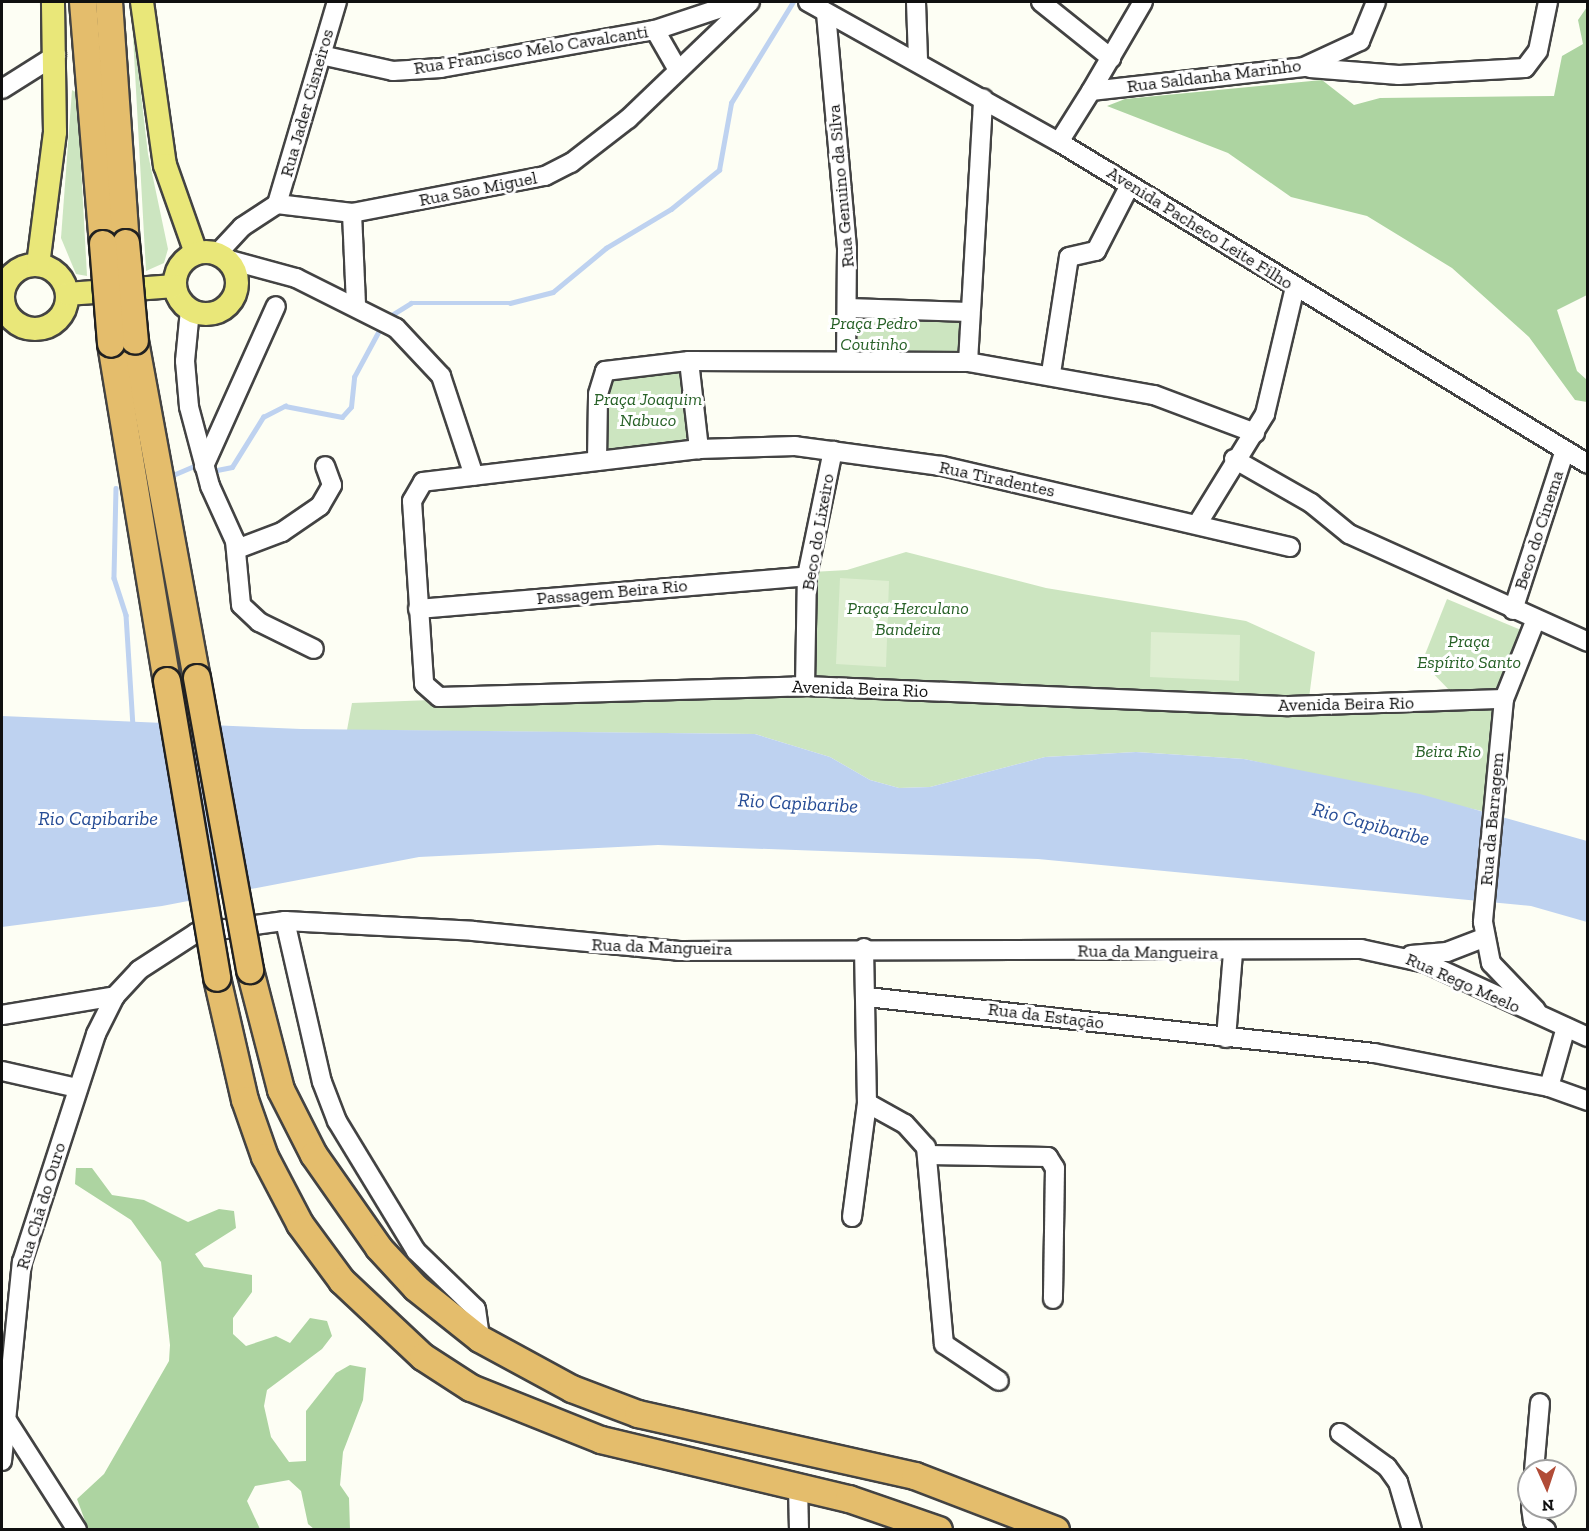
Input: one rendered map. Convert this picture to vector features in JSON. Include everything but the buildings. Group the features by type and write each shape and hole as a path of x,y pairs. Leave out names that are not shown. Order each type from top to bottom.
{"highway":[{"path":"83,2 115,244 123,342 167,681 217,978 245,1100 265,1157 300,1224 342,1281 423,1357 471,1388 601,1440 798,1486 939,1530"},
{"path":"109,2 115,244"},
{"path":"123,342 197,678 250,970 281,1090 314,1155 379,1248 416,1287 480,1339 572,1389 638,1414 915,1476 1056,1530"}],"main road":[{"path":"38,265 53,153 56,56 53,2"},
{"path":"142,2 163,154 213,255 237,277 228,305 210,314 190,310 174,286 179,266 213,255"},
{"path":"38,265 58,274 68,294 56,322 36,330 16,324 3,307 4,286 18,270 38,265"},
{"path":"68,294 174,286"}],"street":[{"name":"Rua Jader Cisneiros","path":"277,204 337,2"},
{"name":"Rua Francisco Melo Cavalcanti","path":"321,55 410,71 654,30 739,2"},
{"name":"Rua São Miguel","path":"277,204 352,213 545,176 595,146 750,2"},
{"name":"Avenida Pacheco Leite Filho","path":"808,2 918,59 1059,142 1587,464"},
{"path":"916,2 918,59"},
{"path":"1041,2 1111,58"},
{"name":"Rua Saldanha Marinho","path":"1059,142 1143,2"},
{"name":"Rua Saldanha Marinho","path":"1091,91 1304,68 1360,41 1376,2"},
{"path":"1304,68 1399,75 1525,68 1538,51 1548,2"},
{"name":"Rua Genuino da Silva","path":"826,13 849,308 846,358"},
{"path":"654,30 678,70"},
{"path":"2,89 56,56"},
{"path":"968,362 968,312 982,98"},
{"path":"1051,373 1070,257 1096,250 1130,185"},
{"path":"213,255 242,227 277,204"},
{"path":"352,213 356,304"},
{"path":"213,255 269,267 356,304 396,328 441,376 474,476 699,449 689,361"},
{"path":"1198,523 1234,459 1255,432 1265,414 1295,287"},
{"path":"204,466 276,306"},
{"path":"849,308 968,312"},
{"path":"190,310 186,386 204,466 237,549 243,610 314,649"},
{"path":"597,460 598,394 605,371 689,361 846,358 968,362 1051,373 1154,395 1255,432"},
{"name":"Rua Tiradentes","path":"699,449 795,446 941,466 1198,523 1290,547"},
{"name":"Beco do Cinema","path":"1513,610 1565,450"},
{"name":"Beco do Lixeiro","path":"805,686 807,576 833,451"},
{"path":"1234,459 1311,503 1349,534 1587,642"},
{"path":"237,549 282,531 320,506 332,485 325,466"},
{"name":"Avenida Beira Rio","path":"474,476 419,484 412,501 424,684 439,698 805,686 1289,706 1504,699"},
{"name":"Passagem Beira Rio","path":"418,609 807,576"},
{"name":"Rua da Barragem","path":"1536,619 1504,699 1491,813 1484,930 1491,963 1548,1021"},
{"path":"285,921 322,1082 337,1122 416,1251 476,1309 480,1339"},
{"name":"Rua da Mangueira","path":"115,996 139,970 196,933 285,921 473,931 636,950 864,948 1233,953"},
{"path":"1401,955 1448,952 1484,930"},
{"path":"852,1217 867,1103 867,997 864,948"},
{"name":"Rua Rego Meelo","path":"1233,953 1361,949 1401,955 1587,1037"},
{"path":"1226,1038 1233,953"},
{"path":"2,1015 115,996"},
{"name":"Rua Chã do Ouro","path":"2,1461 8,1422 22,1262 77,1088 115,996"},
{"name":"Rua da Estação","path":"867,997 1374,1053 1549,1087 1587,1101"},
{"path":"1549,1087 1566,1028"},
{"path":"2,1071 77,1088"},
{"path":"867,1103 915,1132 928,1155 944,1344 999,1381"},
{"path":"928,1155 1048,1157 1055,1168 1053,1299"},
{"path":"1535,1459 1540,1403"},
{"path":"8,1422 76,1530"},
{"path":"1340,1433 1387,1467 1398,1482 1412,1530"},
{"path":"798,1486 799,1530"},
{"path":"1533,1519 1544,1529"}],"green space":[{"path":"1587,7 1587,295 1557,310 1577,371 1587,380 1587,402 1575,400 1529,337 1452,268 1367,216 1291,197 1228,153 1107,106 1125,99 1322,80 1354,105 1380,98 1554,96 1562,56 1583,44 1578,20"},
{"path":"132,18 148,154 168,249 164,263 146,271"},
{"path":"72,90 77,93 87,276 76,274 61,238"},
{"name":"Praça Pedro Coutinho","path":"849,308 968,312 968,362 846,358"},
{"name":"Praça Joaquim Nabuco","path":"684,369 692,431 680,445 608,455 602,445 607,377"},
{"name":"Praça Herculano Bandeira","path":"906,552 1046,588 1246,621 1315,652 1309,698 813,680 812,572 847,570"},
{"path":"840,578 889,581 886,667 836,664"},
{"name":"Praça Espírito Santo","path":"1447,599 1521,630 1498,688 1453,694 1422,662"},
{"path":"1151,632 1240,635 1239,681 1150,677"},
{"name":"Beira Rio","path":"805,686 1333,705 1504,699 1491,813 1244,759 1136,752 1045,757 930,787 899,788 870,780 830,757 755,734 347,730 352,703"},
{"path":"76,1168 92,1168 112,1195 144,1200 188,1222 219,1209 234,1211 236,1228 195,1254 204,1267 252,1275 252,1292 233,1318 233,1334 246,1346 276,1336 290,1343 310,1318 327,1321 332,1336 322,1349 267,1390 264,1406 271,1437 289,1462 306,1461 306,1411 336,1373 350,1365 366,1368 363,1400 343,1452 340,1485 349,1498 350,1529 314,1529 308,1524 301,1491 289,1480 255,1486 247,1501 260,1529 88,1529 77,1499 104,1474 169,1361 170,1345 161,1262 131,1220 75,1184"}],"water":[{"name":"Rio Capibaribe","path":"2,716 301,729 755,734 830,757 870,780 899,788 930,787 1045,757 1136,752 1244,759 1420,794 1587,841 1587,922 1531,906 1038,859 658,845 419,857 162,906 2,927"}],"waterway":[{"path":"387,318 411,303 510,303 553,292 606,248 671,209 719,170 731,103 793,2"},
{"path":"217,470 232,467 263,417 285,406 342,417 351,407 354,377 382,325"},
{"path":"173,475 194,466"},
{"path":"116,488 114,578 126,615 133,726"}]}
